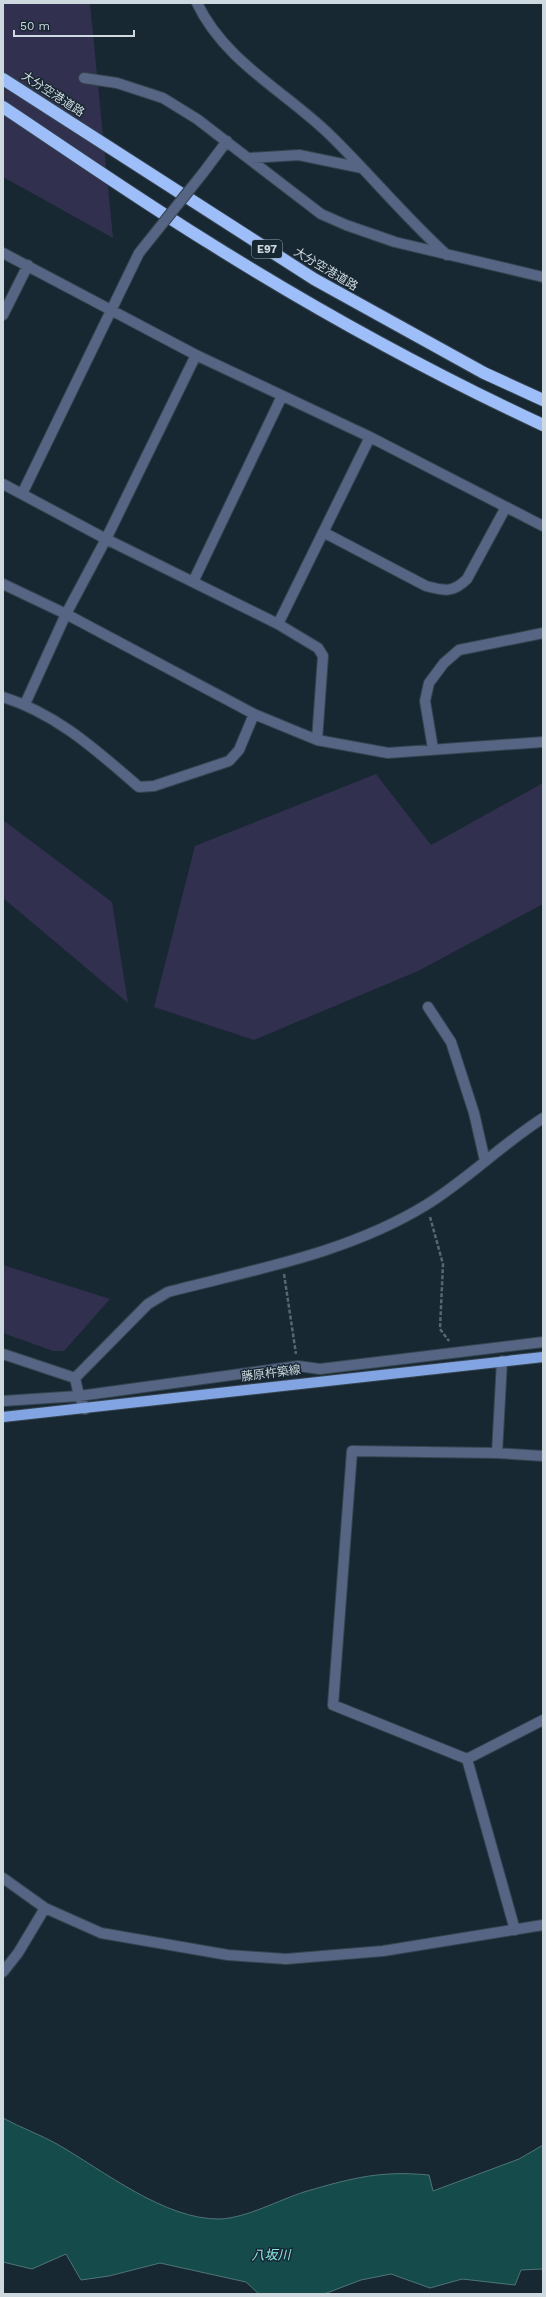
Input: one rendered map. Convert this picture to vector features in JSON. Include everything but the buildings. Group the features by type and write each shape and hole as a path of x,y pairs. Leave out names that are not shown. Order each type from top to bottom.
{"highway":[{"name":"大分空港道路","path":"3,79 314,280 484,373 543,400"},
{"name":"E97","path":"3,108 210,244 303,300 390,348 543,425"}],"main road":[{"name":"藤原杵築線","path":"3,1416 85,1409 303,1382 543,1357"}],"street":[{"path":"197,3 214,31 236,57 329,134 364,168 408,218 448,256"},
{"path":"84,78 116,83 164,98 197,119 227,141 321,214 395,242 448,256 543,277"},
{"path":"22,494 111,309 140,254 227,141"},
{"path":"250,158 299,155 364,168"},
{"path":"3,253 196,355 370,437 543,526"},
{"path":"3,315 28,265"},
{"path":"25,704 66,614 106,539 196,355"},
{"path":"193,582 282,396"},
{"path":"278,624 370,437"},
{"path":"3,484 106,539 278,624 318,648 323,656 317,740"},
{"path":"323,532 426,586 444,590 458,588 467,579 506,508"},
{"path":"3,584 66,614 254,714 317,740 388,753 543,742"},
{"path":"433,749 425,701 429,683 444,663 459,650 543,633"},
{"path":"3,697 25,704 80,737 138,787 154,786 229,761 239,750 254,714"},
{"path":"428,1007 452,1042 474,1113 485,1161"},
{"path":"75,1378 148,1304 168,1292 332,1249 379,1229 426,1205 543,1118"},
{"path":"3,1401 79,1396 298,1366 320,1368 543,1342"},
{"path":"3,1354 75,1378"},
{"path":"498,1453 502,1361"},
{"path":"75,1378 79,1396 85,1409"},
{"path":"543,1456 498,1453 352,1450 333,1705 466,1759 543,1720"},
{"path":"466,1759 515,1930"},
{"path":"3,1878 45,1908 101,1933 228,1955 286,1959 384,1951 543,1925"},
{"path":"3,1972 18,1953 45,1908"}],"path":[{"path":"426,1205 443,1264 440,1329 447,1340 453,1344"},
{"path":"282,1263 298,1366"}],"shaded area":[{"path":"3,3 90,3 113,238 3,177"},
{"path":"376,774 431,845 543,783 543,904 418,971 254,1040 154,1007 195,846"},
{"path":"3,820 112,902 128,1003 3,898"},
{"path":"3,1265 110,1299 64,1351 53,1351 3,1333"}],"water":[{"name":"八坂川","path":"3,2118 57,2144 115,2180 157,2203 178,2212 199,2217 220,2219 230,2218 251,2212 294,2195 314,2189 369,2176 400,2174 429,2175 433,2191 519,2159 543,2145 543,2269 521,2270 515,2285 462,2279 430,2288 391,2274 361,2280 324,2294 259,2294 246,2282 160,2263 109,2276 81,2280 66,2254 32,2269 3,2262"}]}
